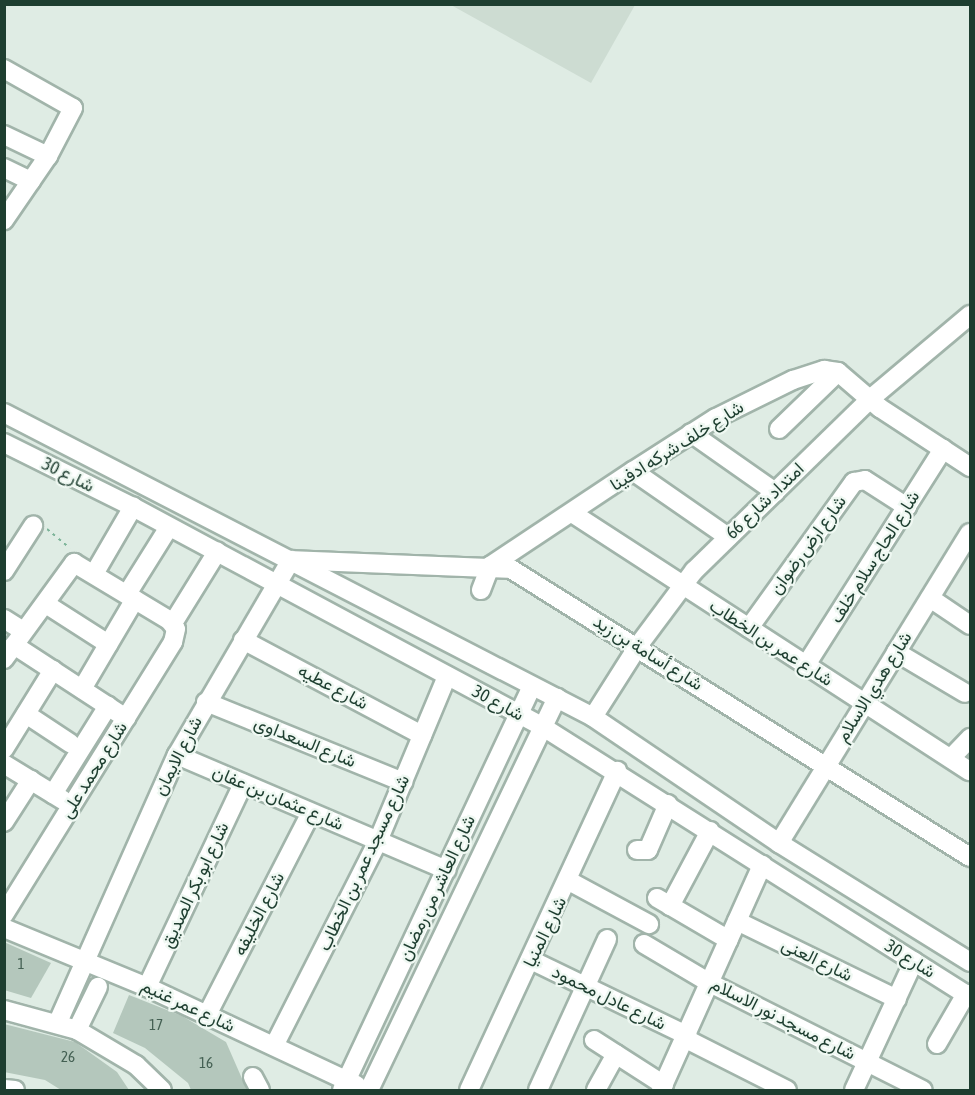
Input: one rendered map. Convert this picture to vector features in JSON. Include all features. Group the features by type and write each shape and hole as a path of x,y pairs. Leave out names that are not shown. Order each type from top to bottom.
{"street":[{"path":"4,69 73,108 48,156 8,209"},
{"path":"4,135 48,156"},
{"path":"4,168 31,181"},
{"name":"امتداد شارع 66","path":"593,717 638,646 681,585 870,399 970,315"},
{"name":"شارع خلف شركه ادفينا","path":"490,566 691,434 792,380 824,370 838,372"},
{"path":"779,429 838,372 870,399 970,467"},
{"name":"شارع 30","path":"4,413 593,717 779,843 970,962"},
{"path":"691,434 775,492"},
{"name":"شارع 30","path":"4,443 133,507 543,727 617,771 968,995"},
{"name":"شارع الحاج سلام خلف","path":"806,665 943,449"},
{"path":"633,471 728,537"},
{"name":"شارع ارض رضوان","path":"749,628 854,482 865,480 907,507"},
{"path":"94,574 133,507"},
{"name":"شارع عمر بن الخطاب","path":"572,513 970,771"},
{"path":"7,562 33,526"},
{"path":"82,689 169,526"},
{"name":"شارع هدي الاسلام","path":"779,843 930,598 968,544"},
{"name":"شارع محمد على","path":"4,915 11,889 72,806 173,642 171,622 217,552"},
{"name":"شارع أسامة بن زيد","path":"291,560 490,566 511,569 638,646 825,767 970,857"},
{"name":"شارع الايمان","path":"58,1022 177,755 291,560"},
{"path":"14,645 68,567 77,564 171,622"},
{"path":"481,590 490,566"},
{"path":"930,598 970,625"},
{"path":"52,608 108,644"},
{"path":"4,619 14,645 126,718"},
{"name":"شارع عطيه","path":"243,640 422,735"},
{"path":"896,652 965,693"},
{"path":"4,748 53,670"},
{"name":"شارع مسجد عمر بن الخطاب","path":"274,1046 378,841 447,676"},
{"name":"شارع العاشر من رمضان","path":"344,1085 532,686"},
{"name":"شارع العاشر من رمضان","path":"369,1090 557,698"},
{"name":"شارع السعداوى","path":"206,702 403,782"},
{"path":"53,794 108,706"},
{"path":"26,714 70,743"},
{"path":"951,758 970,738"},
{"name":"شارع عثمان بن عفان","path":"177,755 446,870"},
{"path":"4,764 72,806"},
{"name":"شارع المنيا","path":"469,1090 569,881 617,771"},
{"path":"5,815 28,778"},
{"name":"شارع ابو بكر الصديق","path":"147,987 243,784"},
{"path":"637,850 648,850 668,804"},
{"name":"شارع الخليفه","path":"207,1015 311,813"},
{"path":"710,831 664,902 729,940"},
{"path":"594,1040 662,1089 687,1038 762,865"},
{"path":"569,881 649,924"},
{"name":"شارع العنى","path":"737,921 897,999"},
{"name":"شارع عمر غنيم","path":"4,928 147,987 274,1046 344,1085 369,1090"},
{"path":"538,1090 607,939"},
{"name":"شارع مسجد نور الاسلام","path":"644,944 710,983 923,1090"},
{"name":"شارع عادل محمود","path":"531,960 788,1090"},
{"path":"854,1090 914,961"},
{"path":"77,1030 98,987"},
{"path":"938,1044 968,995"},
{"path":"4,1010 58,1022 77,1030 136,1065 162,1090"},
{"path":"596,1090 616,1054"},
{"path":"4,1089 15,1090"}],"path":[{"path":"33,526 44,528 65,541 77,564"}],"shaded area":[{"path":"451,5 635,5 591,83"}],"building":[{"path":"4,942 51,963 31,998 4,990"},
{"path":"129,995 182,1016 226,1042 247,1090 191,1090 188,1083 145,1048 113,1033"},
{"path":"4,1024 75,1042 117,1072 129,1090 61,1090 45,1080 4,1072"}]}
